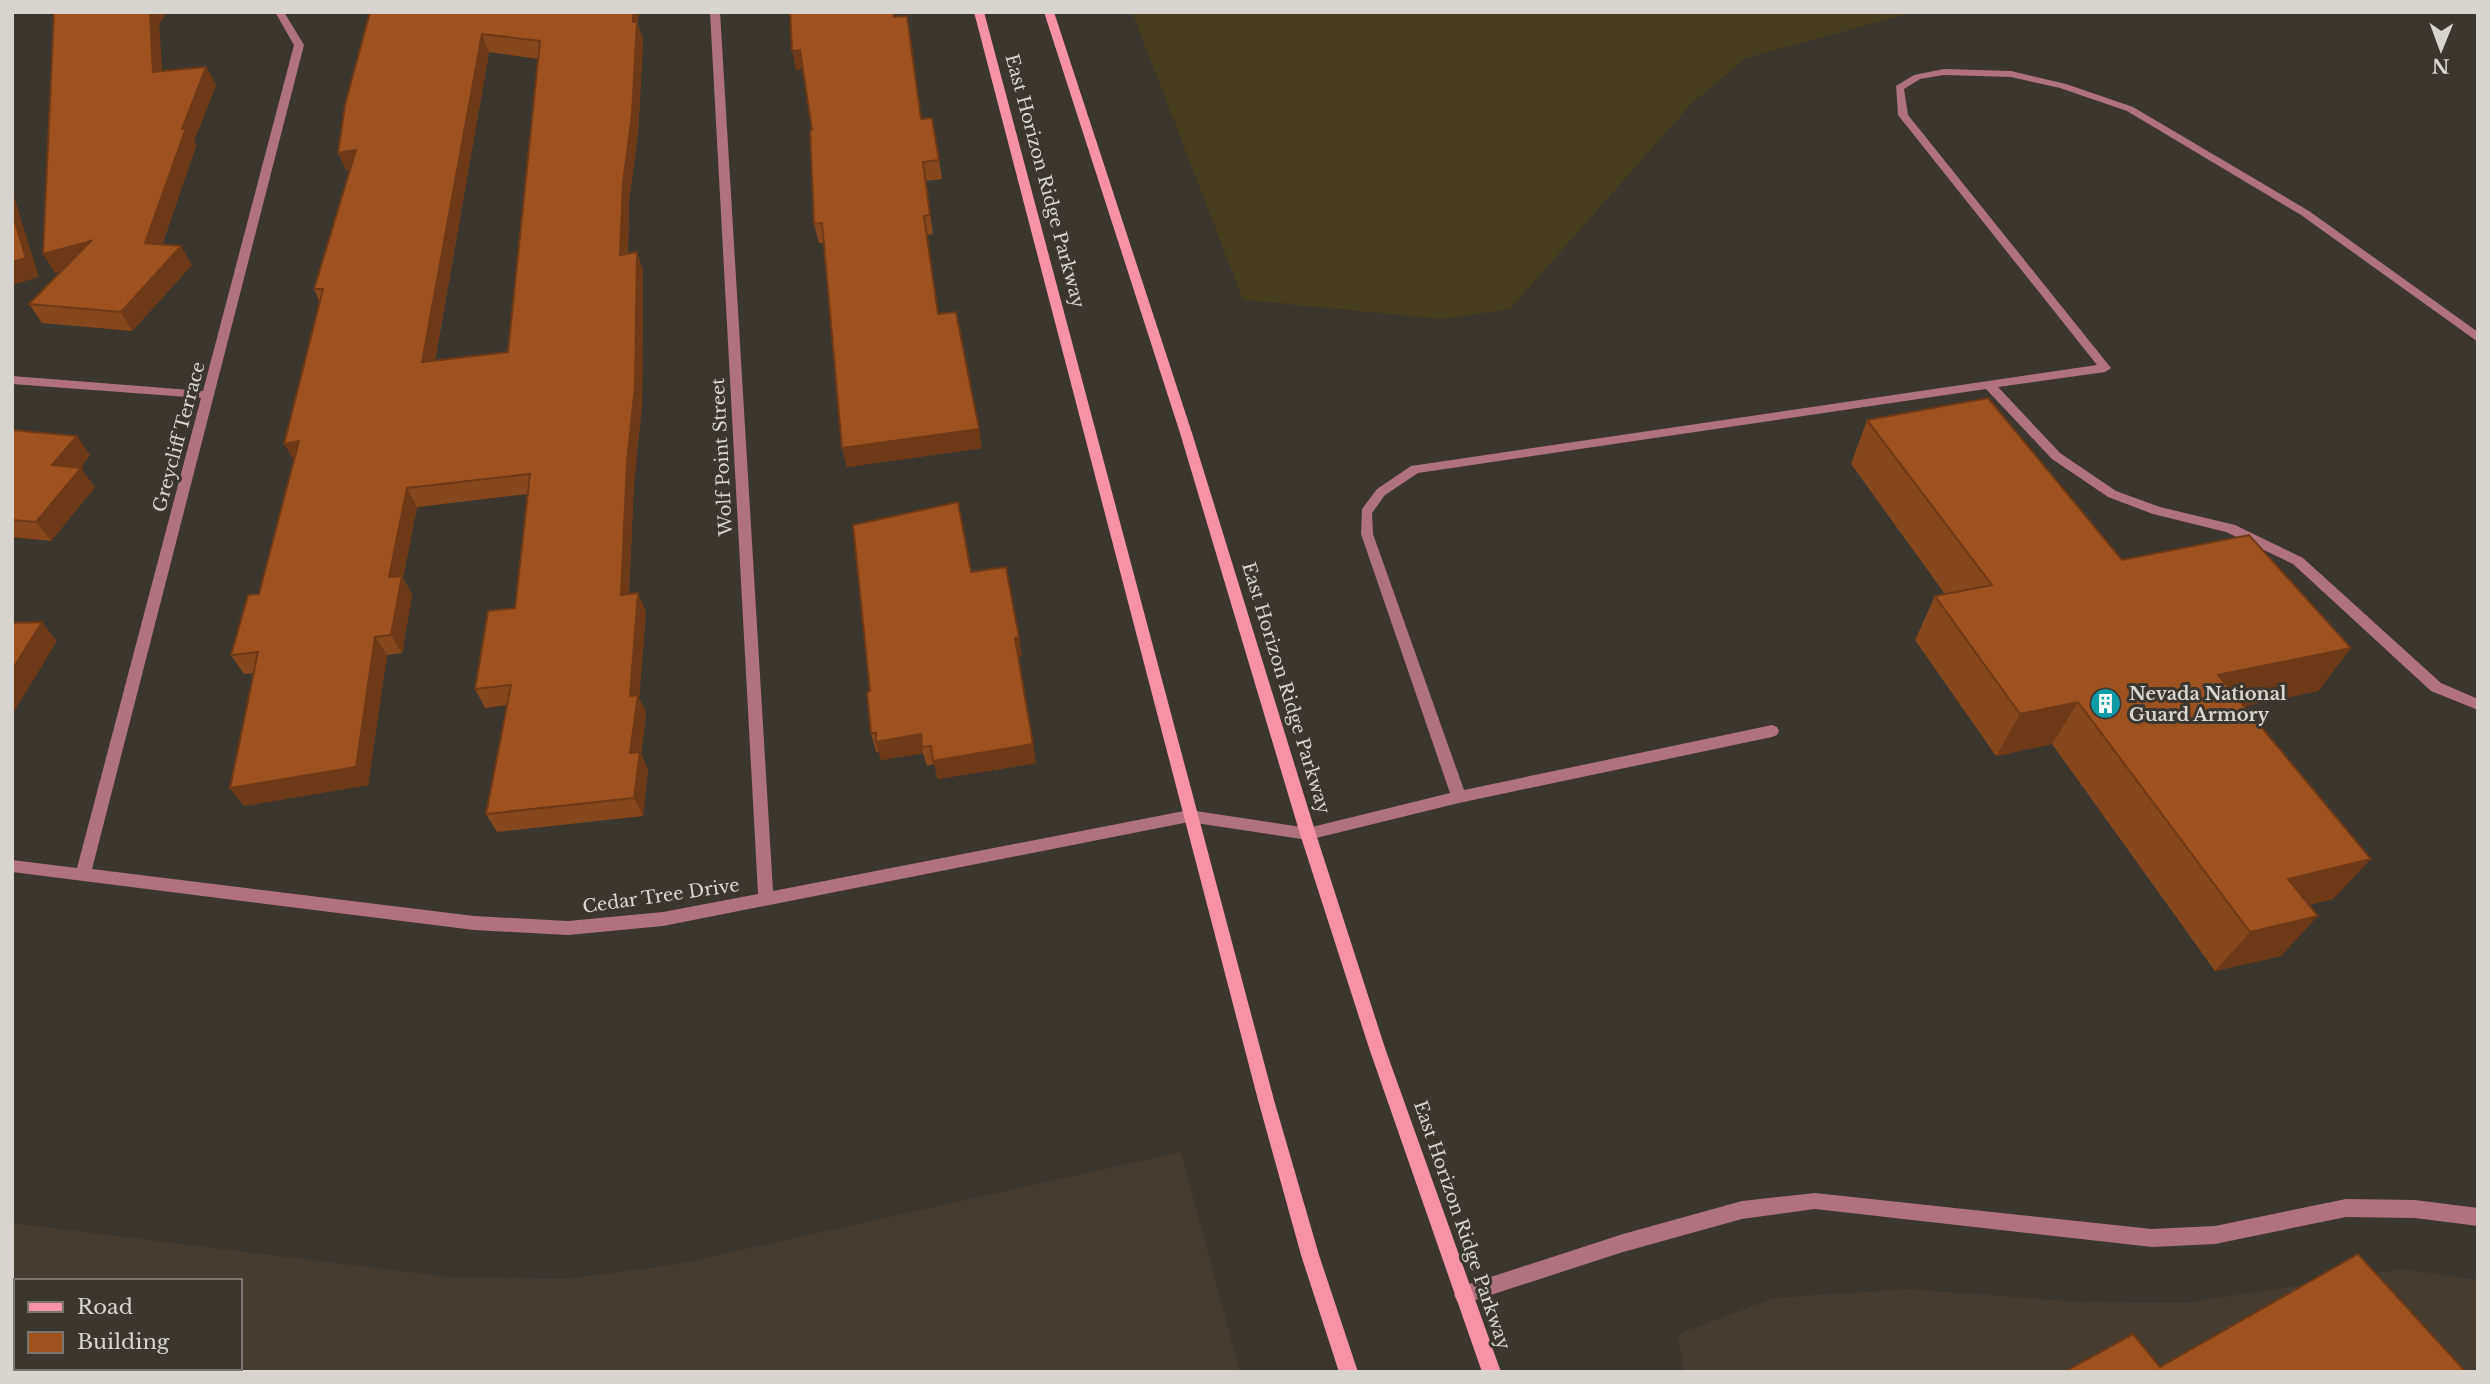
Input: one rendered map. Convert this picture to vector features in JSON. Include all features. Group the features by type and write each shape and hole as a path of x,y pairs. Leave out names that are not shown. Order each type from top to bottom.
{"main road":[{"name":"East Horizon Ridge Parkway","path":"979,12 1189,816 1299,1216 1349,1372"},
{"name":"East Horizon Ridge Parkway","path":"1049,12 1191,446 1308,834 1377,1048 1492,1372"}],"street":[{"name":"Greycliff Terrace","path":"83,874 299,45 279,12"},
{"name":"Wolf Point Street","path":"715,12 766,900"},
{"path":"1459,797 1367,534 1366,512 1381,492 1415,469 2105,368 1903,115 1899,88 1917,77 1944,72 2011,74 2063,86 2130,108 2305,213 2478,338"},
{"path":"12,380 209,395"},
{"path":"1990,386 2056,456 2112,494 2157,510 2230,528 2298,561 2436,687 2478,705"},
{"path":"1308,834 1459,797 1772,731"},
{"name":"Cedar Tree Drive","path":"12,866 474,923 568,928 663,919 1189,816 1308,834"},
{"path":"1463,1295 1623,1242 1742,1210 1815,1201 2152,1238 2215,1235 2346,1208 2415,1209 2478,1217"}],"shaded area":[{"path":"1181,1152 1240,1372 12,1372 12,1223 447,1277 565,1279 673,1265"},
{"path":"2403,1269 2478,1280 2478,1372 1684,1372 1678,1334 1774,1298 1907,1289 2082,1302 2185,1303"}],"sand":[{"path":"1132,12 1915,12 1746,58 1692,103 1510,309 1442,319 1243,300"}],"building":[{"path":"54,12 150,12 153,72 206,67 182,129 186,128 145,243 181,246 121,312 29,304 91,241 43,254"},
{"path":"370,12 633,12 633,22 637,22 632,115 623,183 620,255 637,252 635,386 627,462 621,595 638,593 630,696 638,695 630,753 640,752 634,798 486,814 511,685 475,689 488,611 515,608 530,474 407,488 389,577 402,576 391,635 375,637 356,767 230,788 258,652 231,655 248,595 259,594 299,441 284,444 323,289 314,289 356,150 338,153 345,105","holes":["482,34 540,41 508,352 422,362"]},
{"path":"790,12 893,12 894,17 907,16 921,119 932,118 939,160 923,162 930,215 924,216 938,314 956,312 979,429 842,448 822,223 814,224 812,130 800,50 792,51"},
{"path":"12,212 26,258 12,262"},
{"name":"Nevada National Guard Armory","path":"1988,398 2122,560 2249,535 2351,648 2218,675 2371,859 2288,879 2318,916 2250,932 2078,702 2020,714 1935,596 1992,585 1867,420"},
{"path":"12,430 77,436 52,465 81,468 36,522 12,520"},
{"path":"958,502 971,572 1006,567 1019,638 1015,638 1033,744 933,761 931,746 922,747 921,734 876,742 876,733 871,733 867,692 870,691 853,525"},
{"path":"42,622 12,670 12,623"},
{"path":"2358,1254 2466,1372 2064,1372 2133,1334 2160,1367"},
{"path":"12,1323 14,1370 27,1372 12,1372"}],"place":[{"name":"Nevada National Guard Armory","path":"2106,704"}]}
